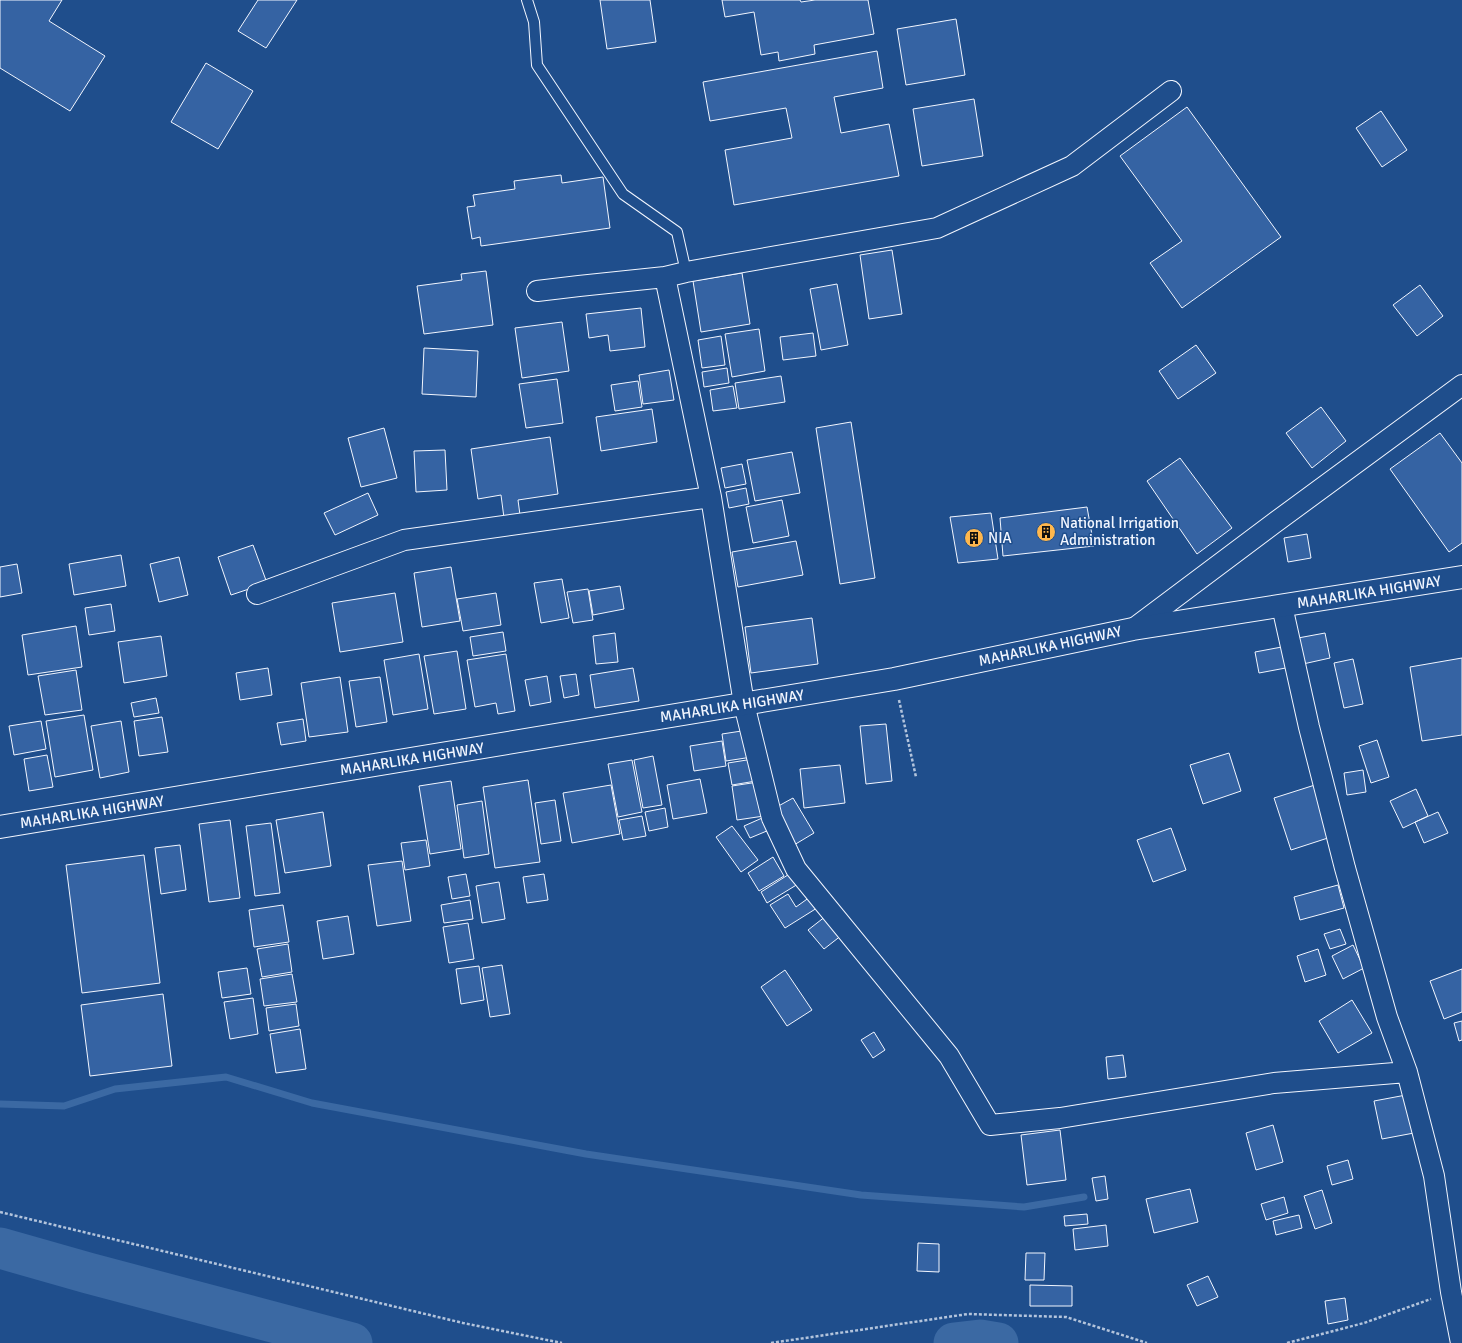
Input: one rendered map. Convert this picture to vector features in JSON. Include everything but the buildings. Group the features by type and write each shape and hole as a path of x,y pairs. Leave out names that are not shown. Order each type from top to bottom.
{"highway":[{"name":"MAHARLIKA HIGHWAY","path":"0,827 894,679 1133,629 1462,577"}],"street":[{"path":"537,292 666,277 686,272 937,228 1072,166 1170,91"},
{"path":"666,277 711,497 744,704 772,818 796,869 949,1056 990,1125 1060,1118 1274,1083 1408,1072"},
{"path":"1133,629 1462,385"},
{"path":"257,594 404,540 711,497"},
{"path":"1282,606 1309,726 1345,868 1388,1017 1408,1072 1434,1176 1452,1295 1461,1343"}],"lane":[{"path":"527,0 534,22 537,65 622,194 676,232 686,272"}],"path":[{"path":"894,679 916,777"},
{"path":"0,1212 463,1323 562,1343"},
{"path":"1287,1343 1364,1323 1452,1295"},
{"path":"771,1343 968,1314 1066,1317 1147,1343"}],"waterway":[{"path":"0,1104 64,1106 115,1089 226,1077 312,1103 586,1154 861,1195 1024,1207 1084,1197"},
{"path":"0,1248 88,1273 352,1343"},
{"path":"954,1343 980,1340 998,1343"}],"place":[{"name":"National Irrigation Administration","path":"1046,532"},
{"name":"NIA","path":"974,538"}]}
